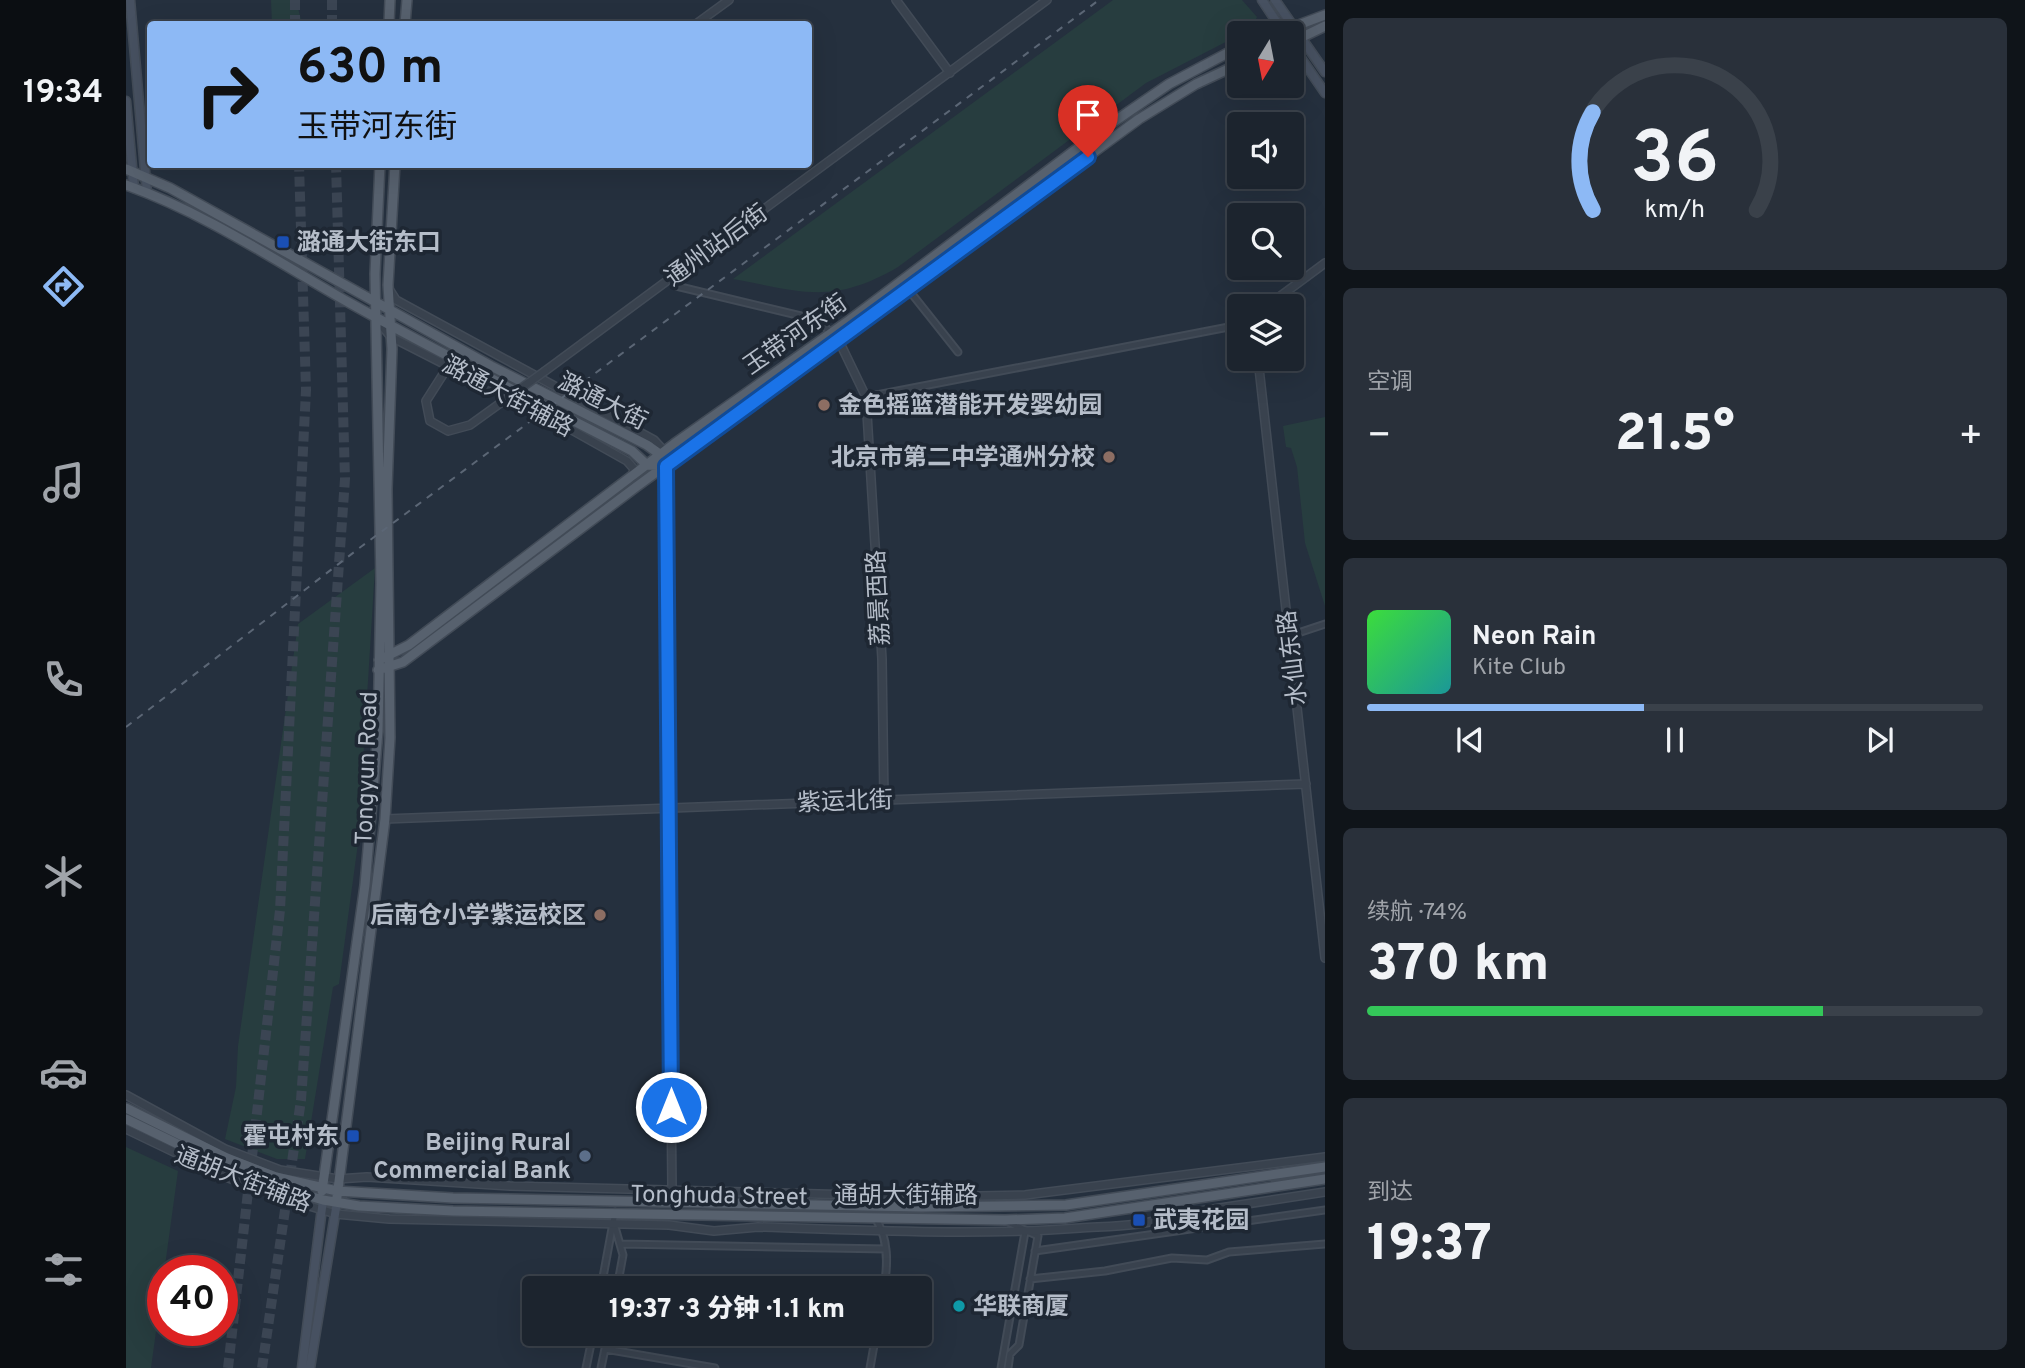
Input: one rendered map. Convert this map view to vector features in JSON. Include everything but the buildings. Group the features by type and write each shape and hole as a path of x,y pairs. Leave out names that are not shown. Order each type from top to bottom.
{"main road":[{"path":"130,0 147,193"},
{"path":"389,21 390,0"},
{"path":"405,21 407,0"},
{"path":"1262,0 1274,21"},
{"path":"1275,0 1291,21"},
{"path":"1304,23 1325,15"},
{"path":"1304,36 1325,26"},
{"path":"1304,50 1325,72"},
{"name":"玉带河东街","path":"378,665 409,645 647,465 831,333 1099,132 1169,84 1227,53"},
{"path":"1304,57 1325,93"},
{"name":"玉带河东街","path":"378,665 390,667 403,662 666,466 1166,101 1227,70"},
{"path":"126,101 130,186"},
{"name":"Tongyun Road","path":"306,1365 322,1205 322,1177 365,886 378,731 381,583 376,302 380,168"},
{"name":"Tongyun Road","path":"306,1365 336,1214 338,1179 379,891 385,819 390,667 387,489 391,337 388,285 395,168"},
{"name":"潞通大街","path":"129,171 170,188 491,366 647,445 663,454 666,466 647,465 632,451 390,325 227,233 130,186"},
{"name":"Tonghuda Street","path":"126,1108 227,1158 276,1177 337,1191 453,1198 921,1207 1066,1205 1325,1167"},
{"name":"Tonghuda Street","path":"126,1119 225,1167 322,1205 337,1202 453,1211 1050,1219 1179,1203 1325,1179"}],"street":[{"path":"700,21 729,0"},
{"path":"896,0 950,73"},
{"name":"通州站后街","path":"449,365 426,401 430,421 448,431 470,425 1047,0"},
{"path":"1283,294 1325,263"},
{"name":"潞通大街辅路","path":"388,285 396,300 654,440 663,454"},
{"path":"676,286 818,320 839,341"},
{"path":"908,289 958,352"},
{"name":"潞通大街辅路","path":"376,317 391,337 449,365 627,461 634,469 632,478"},
{"path":"866,397 1227,327"},
{"name":"荔景西路","path":"839,341 866,397 882,659 884,800"},
{"name":"水仙东路","path":"1259,371 1325,958"},
{"path":"666,466 672,1188"},
{"path":"1289,636 1325,624"},
{"name":"紫运北街","path":"385,819 1306,784"},
{"name":"通胡大街辅路","path":"126,1094 225,1149 280,1170 338,1179 367,1177 510,1186 866,1195 936,1191 978,1196 1048,1194 1325,1157"},
{"name":"通胡大街辅路","path":"126,1129 226,1177 322,1205 336,1214 389,1219 669,1225 714,1231 758,1227 1040,1233 1139,1225 1174,1215 1325,1192"},
{"path":"1035,1251 1325,1210"},
{"path":"603,1276 615,1212"},
{"path":"875,1218 884,1230 886,1276"},
{"path":"1008,1368 1010,1354 1019,1345 1040,1233 1050,1219"},
{"path":"1000,1368 1026,1232 1005,1220"},
{"path":"614,1225 623,1255 619,1276"},
{"path":"621,1244 886,1249"},
{"path":"1031,1279 1105,1271 1172,1258 1207,1260 1228,1252 1325,1244"},
{"path":"586,1368 591,1346"},
{"path":"601,1368 606,1346"},
{"path":"870,1368 874,1346"},
{"path":"605,1349 715,1368"}],"green space":[{"path":"271,0 296,0 301,21 272,21"},
{"path":"1113,0 1242,0 1257,17 1255,21 1227,21 1227,41 1146,83 898,267 875,279 855,287 817,292 733,279"},
{"path":"1325,417 1325,606 1305,543 1297,467 1291,448 1286,447 1283,426"},
{"path":"375,568 358,843 339,984 333,987 305,1159 277,1159 225,1139 236,1087 238,1046 298,624"},
{"path":"126,1147 178,1171 166,1255 147,1255 147,1346 154,1346 151,1368 126,1368"}],"tunnel":[{"path":"295,0 295,21"},
{"path":"332,0 332,21"},
{"path":"228,1368 280,910 306,390 299,168"},
{"path":"262,1368 301,1100 345,479 336,168"}],"railway":[{"path":"126,727 362,546 1099,0"}],"place":[{"name":"潞通大街东口","path":"283,242"},
{"name":"金色摇篮潜能开发婴幼园","path":"824,405"},
{"name":"北京市第二中学通州分校","path":"1109,457"},
{"name":"后南仓小学紫运校区","path":"600,915"},
{"name":"霍屯村东","path":"353,1136"},
{"name":"Beijing Rural Commercial Bank","path":"585,1156"},
{"name":"武夷花园","path":"1139,1220"},
{"name":"华联商厦","path":"959,1306"}],"route":[{"path":"671,1107 666,466 1088,157"}]}
